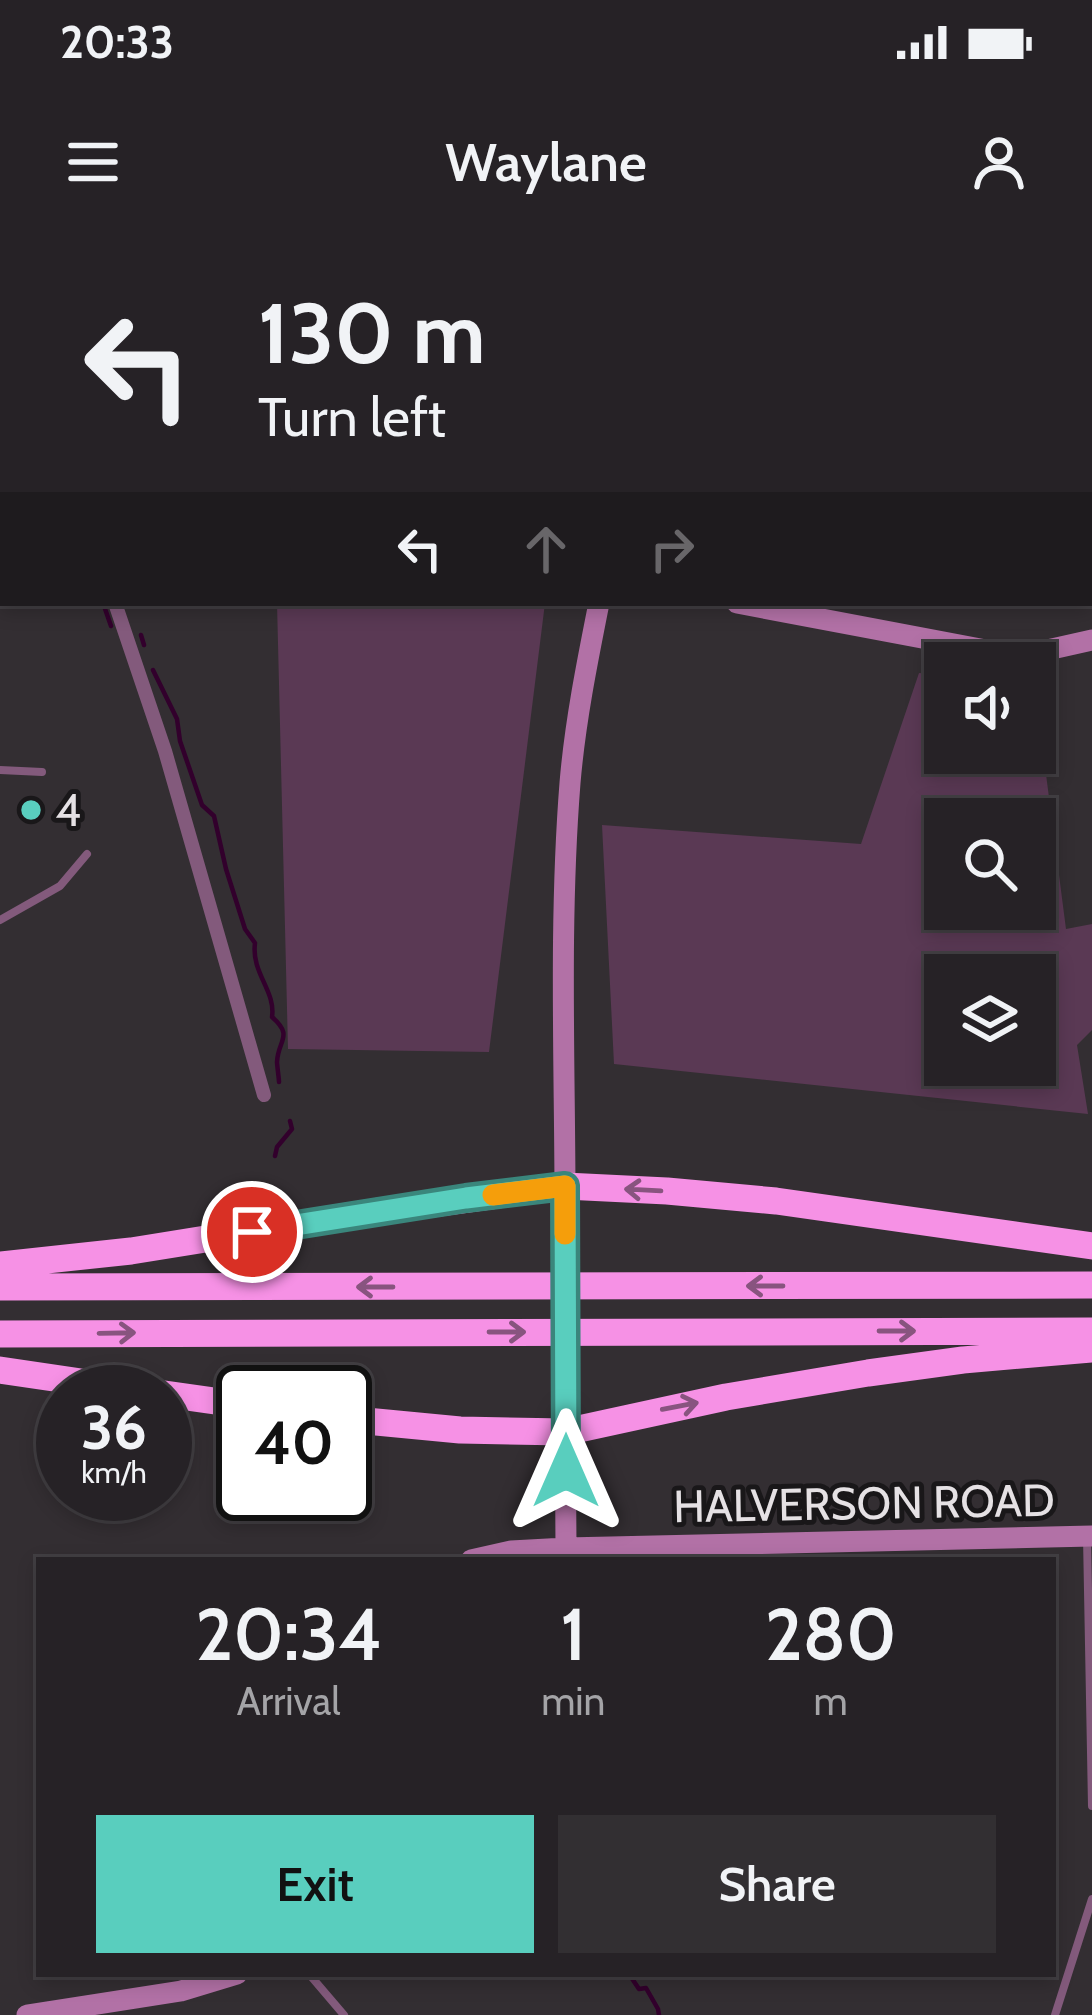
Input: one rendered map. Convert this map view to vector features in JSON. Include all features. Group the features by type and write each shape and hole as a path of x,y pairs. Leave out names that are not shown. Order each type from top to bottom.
{"highway":[{"path":"0,1265 130,1251 565,1186 776,1201 1092,1246"},
{"path":"0,1287 1092,1285"},
{"path":"0,1334 1092,1331"},
{"path":"372,1422 460,1430 566,1432 726,1397 868,1373 1092,1349"},
{"path":"0,1370 36,1375"}],"street":[{"path":"116,606 165,751 264,1095"},
{"path":"566,1548 565,910 570,784 598,606"},
{"path":"753,606 991,651 1034,652 1092,640"},
{"name":"HALVERSON ROAD","path":"485,1557 566,1548 1090,1536"},
{"path":"27,2015 100,2009 227,1977"}],"lane":[{"path":"0,770 42,772"},
{"path":"0,920 60,886 87,854"},
{"path":"1090,1536 1092,1806"},
{"path":"1055,2015 1092,1899"},
{"path":"311,1977 344,2015"}],"shaded area":[{"path":"277,606 545,606 489,1052 288,1049"},
{"path":"919,673 924,673 924,774 1046,774 1049,798 924,798 924,930 1056,930 1056,852 1066,929 1092,924 1092,1030 1077,1045 1088,1114 614,1064 602,825 861,844"}],"waterway":[{"path":"104,606 111,626"},
{"path":"141,635 144,645"},
{"path":"153,670 177,719 202,805 214,816 245,929 255,943 272,1017 282,1029 279,1082"},
{"path":"275,1156 292,1129 290,1121"},
{"path":"631,1977 639,1989 646,1988 659,2015"}],"slow traffic":[{"path":"493,1195 565,1186 565,1234"}],"place":[{"name":"4","path":"31,810"}],"route":[{"path":"252,1232 565,1186 566,1471"}]}
